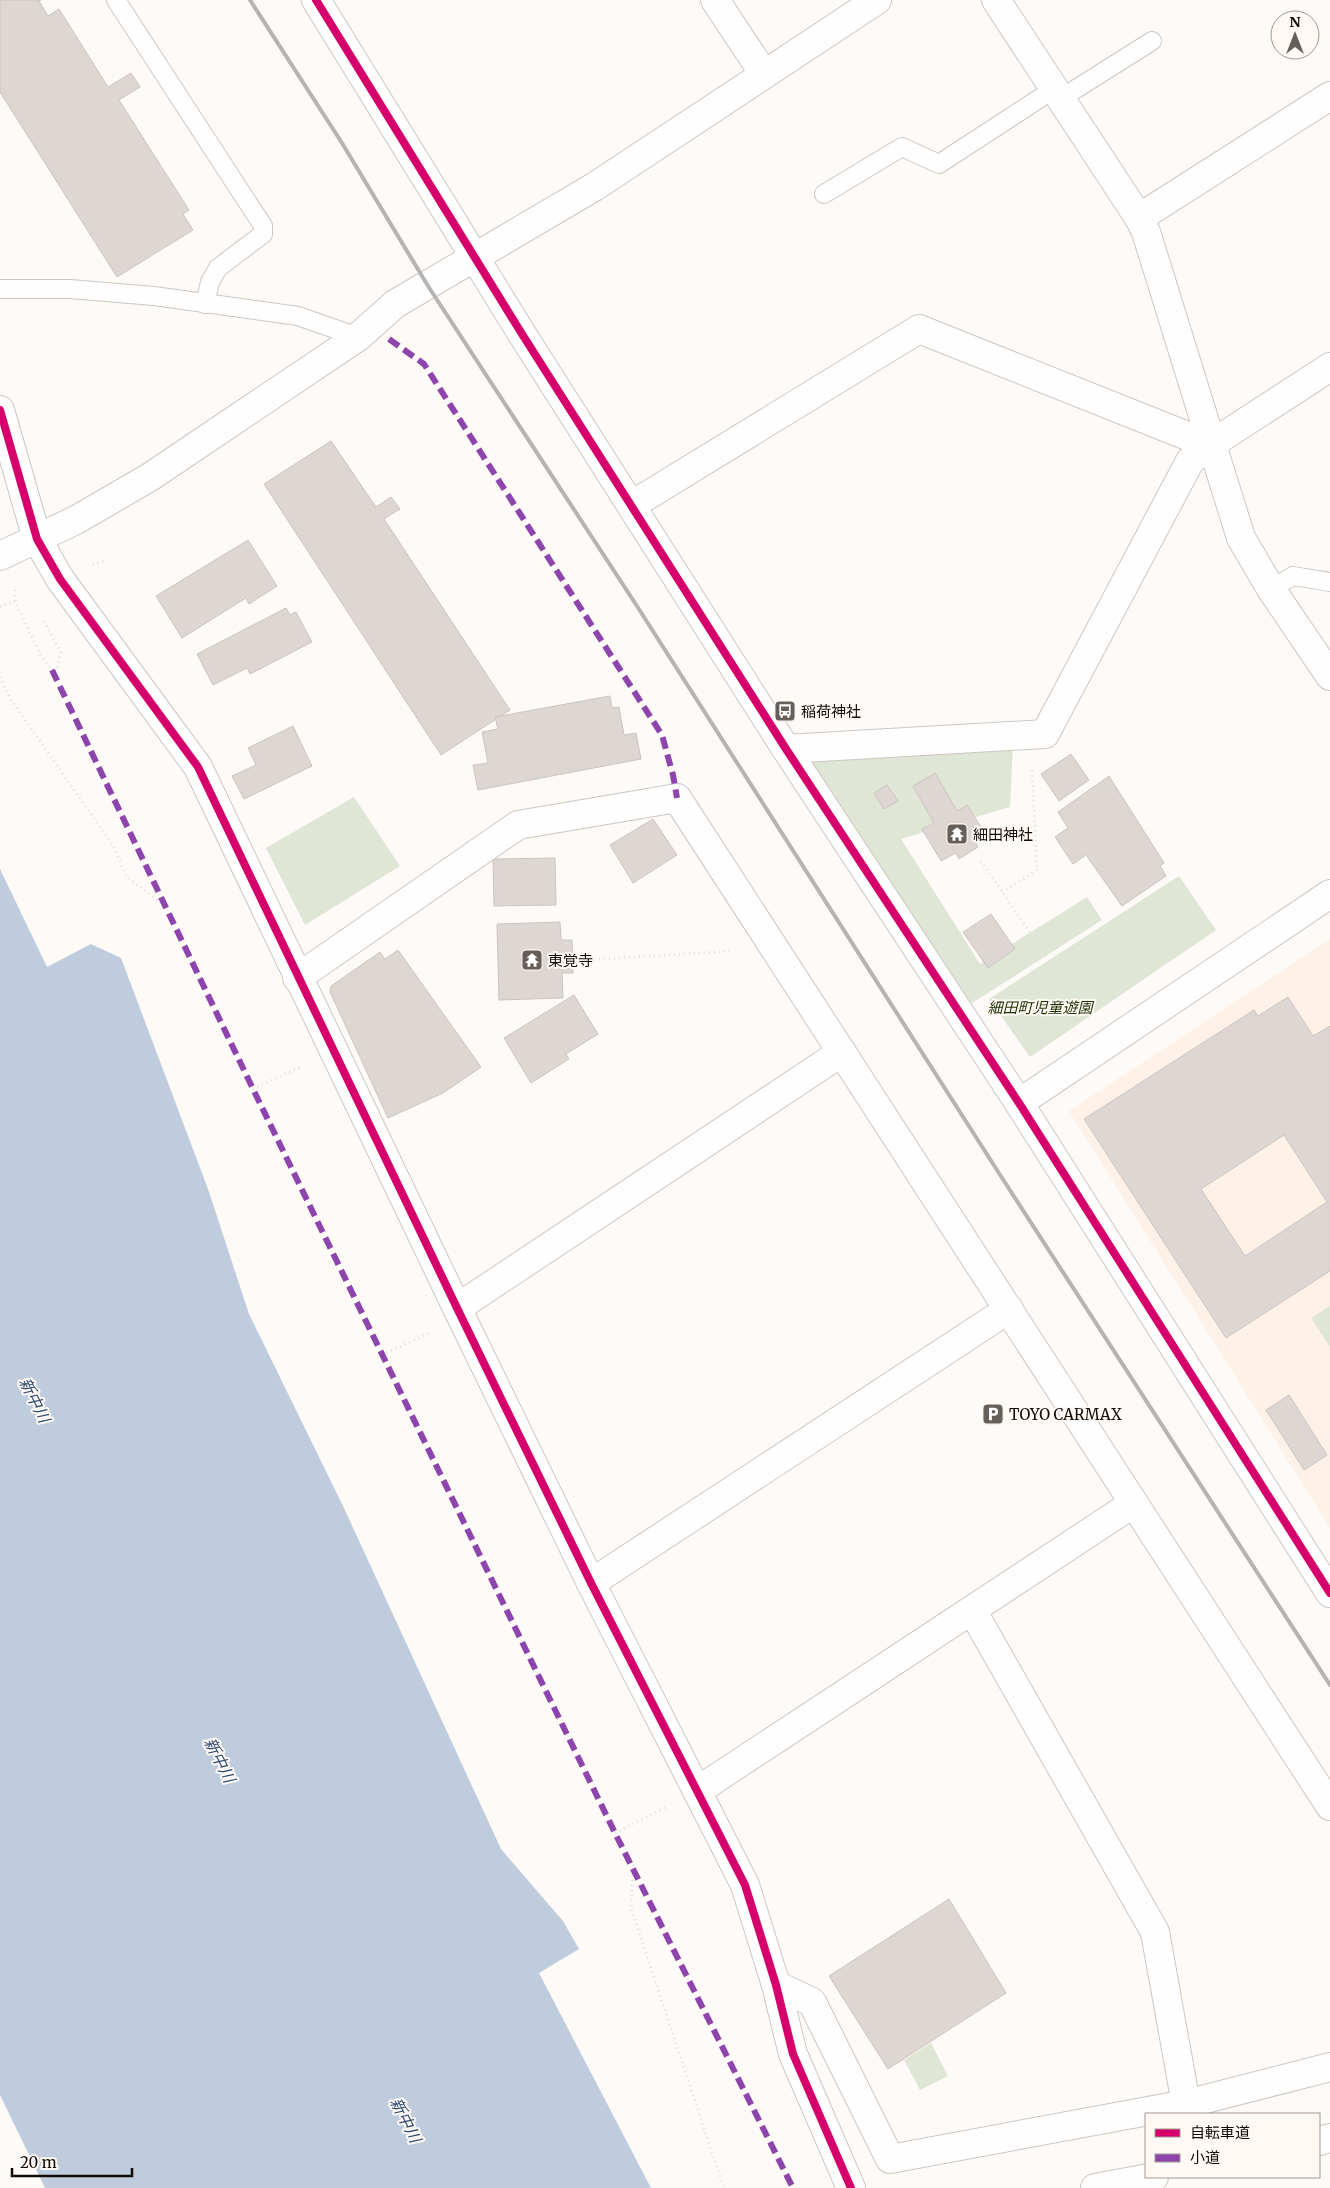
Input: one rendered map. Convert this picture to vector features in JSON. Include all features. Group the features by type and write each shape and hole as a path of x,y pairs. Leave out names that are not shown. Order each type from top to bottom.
{"street":[{"path":"715,0 764,74"},
{"path":"0,556 37,539 150,477 358,337 395,304 594,187 877,0"},
{"path":"996,0 1139,218 1146,232 1210,445 1241,538 1271,589 1330,676"},
{"path":"320,2 522,334 786,749 1019,1103 1330,1593"},
{"path":"1139,218 1330,96"},
{"path":"632,505 919,329 1210,445"},
{"path":"786,749 1045,734 1190,461 1210,445 1330,366"},
{"path":"0,410 37,539 60,579 198,767 297,978 591,1583 745,1885 776,1985 793,2054 851,2188"},
{"path":"297,978 518,825 677,798 1330,1806"},
{"path":"1019,1103 1330,894"},
{"path":"457,1308 842,1052"},
{"path":"591,1583 1009,1309"},
{"path":"697,1791 1134,1503"},
{"path":"972,1610 1155,1932 1186,2104"},
{"path":"776,1985 812,2002 890,2159 1186,2104 1330,2067"},
{"path":"1095,2188 1149,2178"}],"lane":[{"path":"116,0 263,226 263,234 218,268 210,282 205,304"},
{"path":"824,194 902,148 939,164 1057,94 1152,41"},
{"path":"0,288 70,289 154,296 298,316 358,337"},
{"path":"1271,589 1293,576 1330,582"}],"path":[{"path":"98,563 107,559"},
{"path":"23,589 16,583 14,601 42,658 52,670 57,667 61,652 43,619"},
{"path":"1,606 14,601"},
{"path":"0,677 9,696 114,847 126,876 168,908"},
{"path":"1002,892 1037,870 1030,735"},
{"path":"981,862 1106,1044"},
{"path":"584,960 747,950 768,938"},
{"path":"252,1089 308,1063"},
{"path":"382,1355 430,1332"},
{"path":"615,1833 672,1804"},
{"path":"633,1865 631,1908 724,2188"}],"shaded area":[{"path":"1330,939 1330,1528 1069,1111"}],"green space":[{"path":"1013,745 1010,807 901,839 980,964 1087,897 1102,920 966,1007 798,755"},
{"path":"354,797 400,866 305,925 266,848"},
{"name":"細田町児童遊園","path":"1179,876 1216,930 1030,1057 989,999"},
{"path":"1330,1306 1330,1347 1311,1318"},
{"path":"931,2043 948,2076 920,2090 904,2060"}],"water":[{"name":"新中川","path":"0,869 47,967 91,944 121,958 208,1189 249,1314 343,1506 501,1849 563,1921 579,1949 539,1973 651,2188 45,2188 0,2095"}],"building":[{"path":"0,0 41,0 39,1 48,16 59,9 108,87 131,73 140,87 119,100 189,210 183,214 193,230 117,277 0,92"},
{"path":"331,441 376,507 391,497 400,509 384,519 510,710 441,755 264,484"},
{"path":"248,540 277,586 249,604 246,598 182,638 156,596"},
{"path":"286,608 290,615 296,612 312,642 250,674 247,668 213,685 197,654"},
{"path":"610,696 612,708 619,707 624,735 636,733 641,759 478,790 473,765 488,763 482,732 498,729 495,717"},
{"path":"293,726 312,766 244,799 232,776 256,765 248,748"},
{"path":"1071,754 1089,780 1059,801 1041,774"},
{"path":"935,773 957,811 967,805 986,835 975,842 978,847 959,859 956,853 941,861 922,829 934,823 913,786"},
{"path":"1109,776 1164,863 1160,866 1166,876 1122,906 1086,855 1073,864 1055,837 1068,828 1058,812"},
{"path":"887,785 898,801 884,809 874,793"},
{"path":"653,819 677,855 633,883 610,845"},
{"path":"555,858 556,905 494,906 493,859"},
{"path":"991,914 1015,949 988,968 963,932"},
{"path":"560,922 561,940 572,940 573,973 562,973 563,998 499,1000 497,924"},
{"path":"398,950 481,1067 443,1093 388,1118 330,992 331,986 380,952 385,959"},
{"path":"574,995 598,1034 566,1054 569,1059 531,1083 504,1038"},
{"path":"1288,997 1313,1036 1330,1026 1330,1271 1226,1338 1084,1119 1254,1010 1258,1016","holes":["1284,1135 1327,1202 1245,1256 1201,1189"]},
{"path":"1289,1395 1327,1455 1304,1470 1266,1410"},
{"path":"949,1899 1006,1993 888,2069 829,1976"}],"railway":[{"path":"250,0 342,143 428,286 635,603 1004,1181 1330,1685"}],"marked path":[{"path":"389,339 424,364 662,735 677,798"},
{"path":"52,670 253,1089 615,1833 793,2188"}],"cycle path":[{"path":"316,0 522,334 786,749 1019,1103 1330,1593"},
{"path":"0,410 37,539 60,579 198,767 591,1583 745,1885 776,1985 793,2054 851,2188"}],"place":[{"name":"稲荷神社","path":"785,711"},
{"name":"細田神社","path":"957,834"},
{"name":"東覚寺","path":"532,960"},
{"name":"TOYO CARMAX","path":"993,1414"}]}
